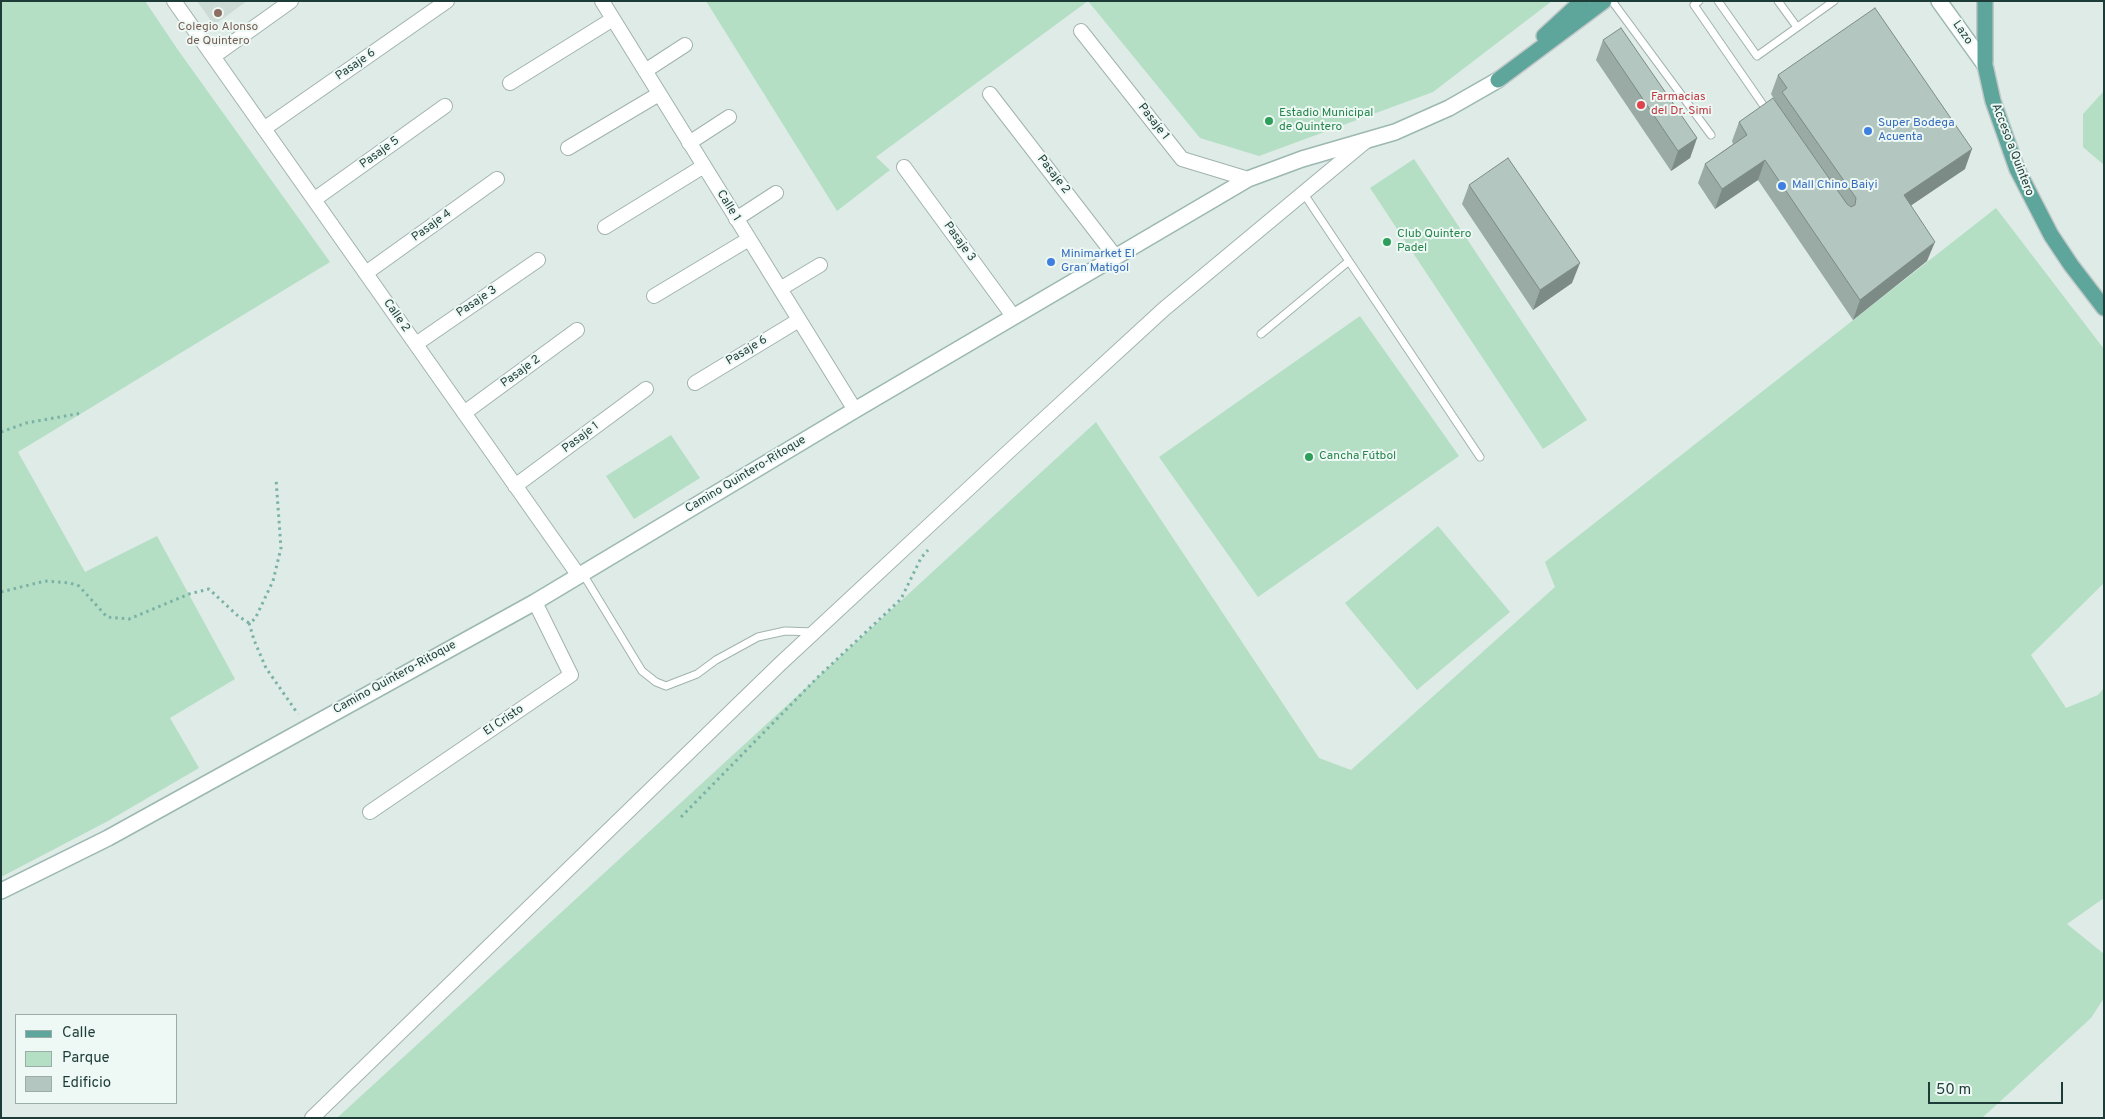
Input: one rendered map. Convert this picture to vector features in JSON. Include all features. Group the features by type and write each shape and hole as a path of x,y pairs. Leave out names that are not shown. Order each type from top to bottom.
{"main road":[{"name":"Camino Quintero-Ritoque","path":"1498,80 1582,1"},
{"name":"Camino Quintero-Ritoque","path":"1,891 108,838 535,602 855,410 1248,179 1302,159 1366,141 1422,121 1466,99 1498,80 1604,1"},
{"name":"Lazo","path":"1940,1 1985,65"},
{"name":"Acceso a Quintero","path":"1985,1 1985,65 2004,135 2033,202 2072,265 2104,308"}],"street":[{"name":"Calle 2","path":"174,1 464,414 581,575"},
{"path":"214,56 291,1"},
{"name":"Pasaje 6","path":"265,128 447,1"},
{"name":"Calle 1","path":"602,1 855,410"},
{"path":"510,83 613,19"},
{"name":"Pasaje 1","path":"1081,31 1182,159 1248,179"},
{"path":"645,71 684,45"},
{"path":"568,148 659,94"},
{"name":"Pasaje 2","path":"990,94 1115,256"},
{"name":"Pasaje 5","path":"314,199 445,106"},
{"path":"689,143 729,117"},
{"path":"312,1118 814,632 1164,309 1366,141"},
{"path":"605,228 704,166"},
{"name":"Pasaje 3","path":"904,167 1014,316"},
{"name":"Pasaje 4","path":"366,273 497,179"},
{"path":"736,219 776,193"},
{"path":"654,296 749,239"},
{"name":"Pasaje 3","path":"416,344 538,260"},
{"path":"780,289 820,265"},
{"name":"Pasaje 6","path":"695,383 799,320"},
{"name":"Pasaje 2","path":"464,414 577,330"},
{"name":"Pasaje 1","path":"516,486 646,389"},
{"name":"El Cristo","path":"370,812 571,675 535,602"}],"lane":[{"path":"1612,1 1711,135"},
{"path":"1699,1 1694,5 1772,117"},
{"path":"1718,1 1757,56 1834,1"},
{"path":"1778,1 1797,27"},
{"path":"1304,194 1480,457"},
{"path":"1261,334 1349,261"},
{"path":"581,575 642,671 656,682 666,686 697,674 716,660 758,637 785,631 814,632"}],"path":[{"path":"1,432 26,423 82,413"},
{"path":"249,623 255,619 273,581 282,548 276,479"},
{"path":"681,817 818,677 901,599 921,558 932,546"},
{"path":"1,592 45,581 70,583 79,586 107,617 129,619 189,594 209,589 238,616 249,623 266,668 307,727"}],"shaded area":[{"name":"Colegio Alonso de Quintero","path":"197,1 247,1 214,25"}],"green space":[{"path":"1,1 145,1 330,262 18,452 85,572 157,536 235,679 170,718 199,768 108,821 1,877"},
{"path":"706,1 1088,1 876,157 890,170 837,211"},
{"path":"1088,1 1552,1 1433,92 1259,156 1200,138"},
{"path":"2103,92 2104,165 2083,147 2083,114"},
{"path":"1414,159 1587,420 1543,449 1370,188"},
{"path":"1996,208 2104,349 2104,583 2031,655 2066,708 2098,695 2104,688 2104,898 2067,924 2104,954 2104,998 2091,1018 1982,1118 337,1118 1096,422 1319,758 1351,770 1555,587 1545,562"},
{"name":"Cancha Fútbol","path":"1360,316 1459,456 1258,597 1159,457"},
{"path":"671,435 700,478 634,519 606,476"},
{"path":"1438,526 1510,612 1417,690 1345,603"}],"building":[{"path":"1875,8 1972,149 1904,195 1935,242 1860,300 1765,160 1722,189 1705,164 1747,135 1739,122 1773,98 1847,204 1851,207 1855,205 1856,198 1782,92 1787,88 1778,75"},
{"path":"1621,28 1697,138 1678,151 1603,40"},
{"path":"1508,158 1580,263 1540,290 1469,185"}],"place":[{"name":"Colegio Alonso de Quintero","path":"218,13"},
{"name":"Farmacias del Dr. Simi","path":"1641,105"},
{"name":"Estadio Municipal de Quintero","path":"1269,121"},
{"name":"Super Bodega Acuenta","path":"1868,131"},
{"name":"Mall Chino Baiyi","path":"1782,186"},
{"name":"Club Quintero Padel","path":"1387,242"},
{"name":"Minimarket El Gran Matigol","path":"1051,262"},
{"name":"Cancha Fútbol","path":"1309,457"}]}
